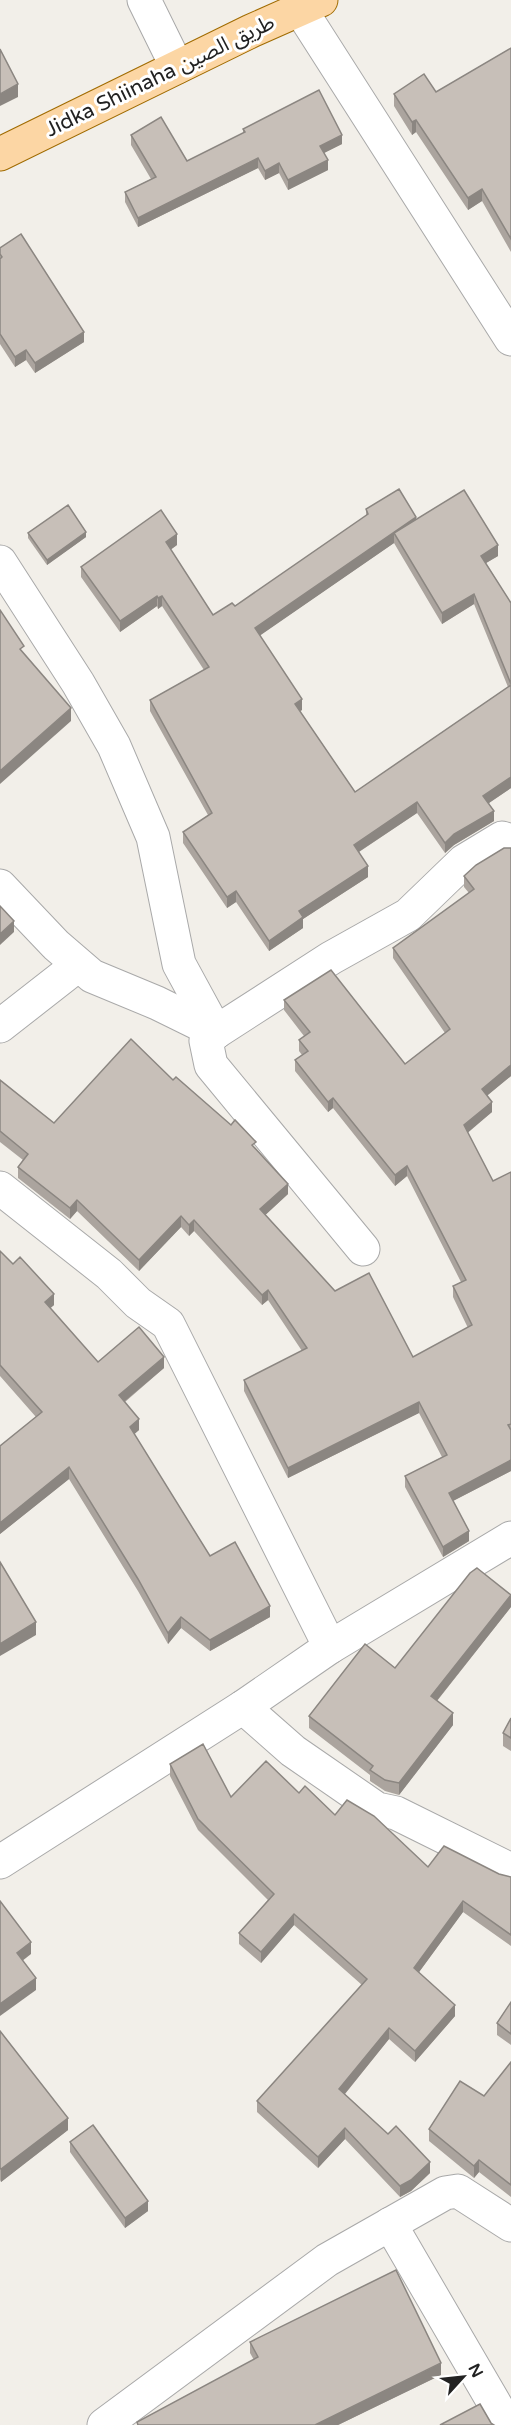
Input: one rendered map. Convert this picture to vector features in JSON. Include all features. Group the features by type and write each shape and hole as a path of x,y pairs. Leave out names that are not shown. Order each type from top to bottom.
{"main road":[{"name":"Jidka Shiinaha طريق الصين","path":"0,154 310,5"}],"street":[{"path":"144,0 177,67"},
{"path":"310,5 511,339"},
{"path":"0,562 78,683 114,746 153,837 179,964 216,1032"},
{"path":"363,1248 211,1065 206,1041 216,1032 331,958 408,915 464,861 502,838 511,841"},
{"path":"0,886 56,945 92,976 157,1003 216,1032"},
{"path":"0,1026 78,965"},
{"path":"0,1188 109,1274 138,1304 168,1324 330,1647"},
{"path":"0,1862 243,1707 330,1647 511,1538"},
{"path":"243,1707 293,1751 377,1809 396,1813 511,1870"},
{"path":"104,2425 327,2260 445,2193 458,2191 511,2225"},
{"path":"390,2224 507,2425"}],"building":[{"path":"511,48 511,239 482,189 468,198 416,120 412,122 394,94 424,74 436,92"},
{"path":"0,49 18,84 0,94"},
{"path":"319,90 342,135 320,146 328,160 288,180 279,163 265,171 258,158 138,218 125,192 156,177 131,135 161,117 187,161 245,132 243,129"},
{"path":"21,234 84,332 35,363 26,350 15,357 0,334 0,259 2,257 0,248"},
{"path":"399,489 416,517 255,628 302,699 295,704 355,792 511,685 511,777 483,796 494,811 454,834 445,843 417,802 354,845 368,866 299,911 303,917 269,941 236,891 227,897 183,832 212,813 150,700 209,667 162,596 158,598 157,596 120,621 81,567 161,510 177,534 166,542 213,615 232,603 235,606 368,514 366,509"},
{"path":"464,490 498,545 481,556 511,603 511,684 474,594 442,613 394,533"},
{"path":"68,505 86,532 47,560 28,533"},
{"path":"0,610 24,646 20,649 71,708 0,771"},
{"path":"504,848 511,848 511,1065 482,1089 492,1102 464,1125 493,1181 511,1172 511,1424 508,1425 511,1430 511,1460 449,1493 469,1531 443,1547 405,1476 447,1455 419,1402 288,1468 244,1380 307,1348 268,1290 262,1295 194,1220 189,1225 181,1216 139,1260 77,1200 70,1208 18,1167 28,1154 0,1131 0,1080 54,1123 131,1039 173,1080 176,1077 231,1125 235,1120 256,1142 252,1145 288,1184 260,1209 335,1291 369,1273 413,1357 472,1325 453,1286 466,1280 407,1166 395,1175 333,1098 328,1102 295,1060 308,1051 299,1040 310,1032 284,1000 331,970 405,1064 450,1029 393,948 474,889 464,876 476,865"},
{"path":"0,906 14,921 0,934"},
{"path":"0,1251 13,1264 20,1257 54,1294 45,1302 98,1362 139,1327 164,1357 119,1395 139,1419 130,1427 210,1556 235,1542 270,1606 210,1640 181,1617 168,1633 138,1579 69,1467 0,1523 0,1446 42,1412 0,1365"},
{"path":"0,1562 36,1622 0,1644"},
{"path":"477,1568 511,1595 431,1696 453,1713 399,1783 385,1780 370,1770 373,1766 309,1716 365,1644 395,1668 470,1573"},
{"path":"511,1718 511,1738 503,1733"},
{"path":"203,1744 231,1797 266,1761 299,1793 305,1786 335,1815 347,1800 374,1816 428,1867 444,1846 499,1874 511,1877 511,1935 463,1901 414,1968 455,2005 415,2051 389,2028 339,2089 388,2134 396,2126 430,2162 411,2180 400,2186 345,2128 318,2157 257,2101 367,1979 294,1914 261,1952 239,1933 274,1894 198,1819 170,1764"},
{"path":"0,1901 31,1942 17,1953 36,1978 0,2004"},
{"path":"511,2002 511,2034 497,2023"},
{"path":"0,2031 68,2118 1,2169 0,2168"},
{"path":"511,2062 511,2185 479,2160 474,2166 429,2129 460,2081 484,2096"},
{"path":"93,2125 148,2201 125,2218 70,2142"},
{"path":"396,2270 441,2363 315,2425 138,2425 137,2422 258,2357 250,2342"},
{"path":"480,2404 494,2425 440,2425"}]}
